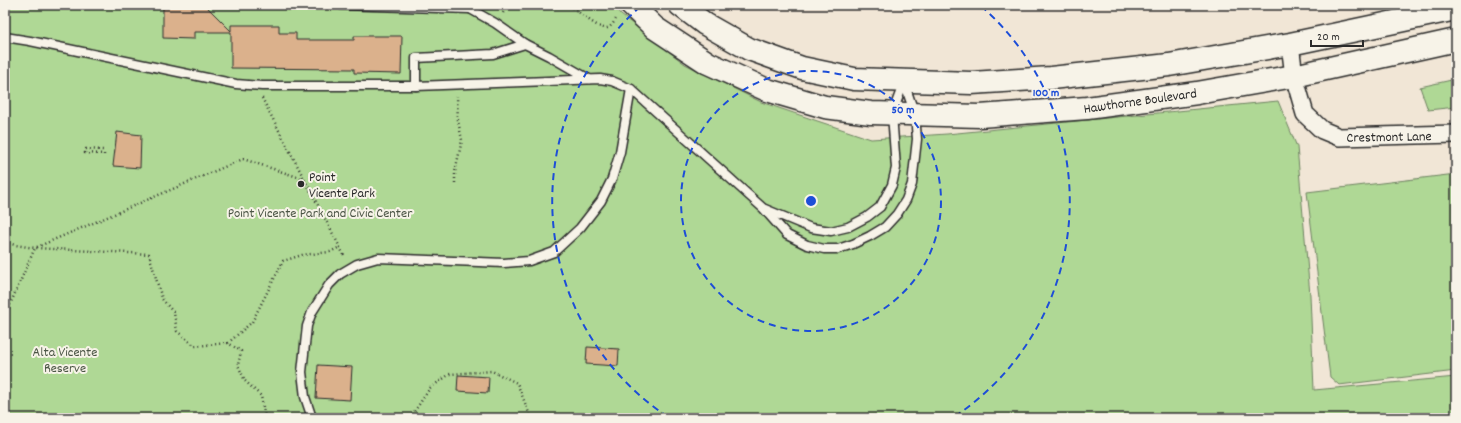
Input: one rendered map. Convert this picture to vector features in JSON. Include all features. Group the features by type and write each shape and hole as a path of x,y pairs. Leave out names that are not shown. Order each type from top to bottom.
{"main road":[{"path":"680,5 705,24 749,50 802,68 854,79 904,82 971,83 1051,78 1169,65 1290,44 1456,9"},
{"name":"Hawthorne Boulevard","path":"624,12 655,28 708,63 767,90 825,107 871,113 915,115 980,116 1088,108 1294,76 1456,40"}],"street":[{"name":"Crestmont Lane","path":"1290,44 1294,76 1305,114 1322,130 1340,137 1456,134"}],"lane":[{"path":"341,5 467,7 495,23 525,44 590,79"},
{"path":"5,37 236,84 255,86 416,86 590,79 612,81 631,89 764,209 787,235 807,245 824,249 838,249 870,236 885,226 897,214 906,200 912,184 917,139 915,115 904,82"},
{"path":"416,86 416,58 493,54 525,44"},
{"path":"764,209 811,228 831,230 848,227 867,217 880,207 892,185 896,168 892,114 904,82"},
{"path":"312,418 305,397 302,372 307,326 312,312 329,285 340,274 357,264 378,258 504,263 529,261 554,252 580,228 601,201 612,179 620,152 631,89"}],"path":[{"path":"503,13 508,5"},
{"path":"570,5 602,28 607,28 624,12"},
{"path":"455,183 455,172 462,140 458,116 457,85"},
{"path":"255,86 350,268"},
{"path":"104,150 86,149 85,153 104,155"},
{"path":"5,316 35,248 243,159 304,179"},
{"path":"5,242 35,248 149,254 162,300 174,313 177,331 195,346 228,343 242,351 238,365 245,381 261,396 266,418"},
{"path":"228,343 252,322 283,261 302,255 330,252 340,247"},
{"path":"410,418 430,388 450,374 492,371 517,383 531,418"}],"green space":[{"name":"Point Vicente Park and Civic Center","path":"5,5 612,5 621,15 685,64 761,102 871,139 947,134 1278,101 1297,147 1310,295 1314,390 1456,377 1456,418 5,418"},
{"path":"1456,79 1456,107 1428,110 1420,87"},
{"path":"1456,174 1456,371 1339,385 1330,377 1307,192"}],"building":[{"path":"163,5 205,5 231,31 231,25 279,25 279,33 296,33 296,40 354,40 354,36 402,36 401,74 354,73 354,69 231,68 231,32 194,32 194,39 163,38"},
{"path":"117,132 141,135 140,168 113,166"},
{"path":"587,347 619,349 618,366 586,364"},
{"path":"318,365 352,367 350,400 316,398"},
{"path":"458,375 489,377 488,393 457,391"}],"place":[{"name":"Point Vicente Park","path":"301,184"}],"park label":[{"name":"Alta Vicente Reserve","path":"65,360"}]}
